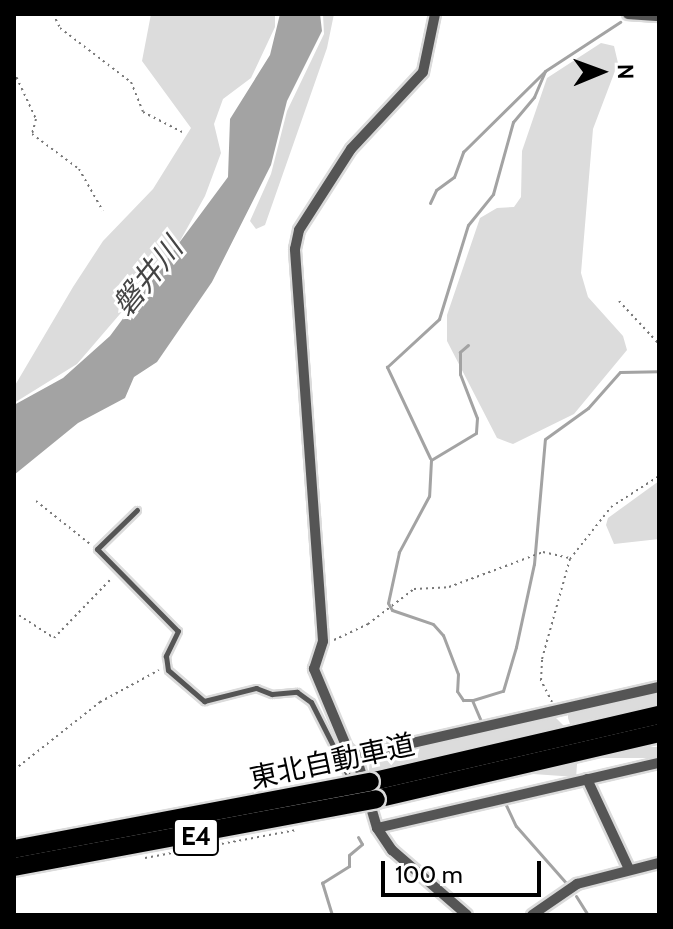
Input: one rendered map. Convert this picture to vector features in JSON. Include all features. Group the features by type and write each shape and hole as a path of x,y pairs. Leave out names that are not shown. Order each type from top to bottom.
{"highway":[{"name":"東北自動車道","path":"14,849 372,809 659,715"},
{"name":"東北自動車道","path":"14,867 372,809 659,733"}],"street":[{"path":"435,14 423,72 351,149 299,230 295,249 323,641 314,669 347,748 356,756 372,809 392,850 467,915"},
{"path":"628,14 659,16"},
{"path":"356,756 659,687"},
{"path":"372,809 587,779 659,763"},
{"path":"587,779 628,867"},
{"path":"532,915 577,884 628,867 659,863"}],"lane":[{"path":"137,510 97,549 178,631 167,666 204,701 256,688 272,694 297,692 311,702 372,809"}],"path":[{"path":"53,14 60,28 131,82 143,112 184,133"},
{"path":"14,72 36,119 32,134 79,169 103,211"},
{"path":"619,301 659,344"},
{"path":"556,711 541,680 542,659 570,559 611,507 659,476"},
{"path":"36,501 97,549"},
{"path":"323,641 368,624 414,589 449,587 543,552 570,559"},
{"path":"14,612 54,638 118,571"},
{"path":"14,770 100,702 167,666"}],"shaded area":[{"path":"151,14 275,14 275,27 251,78 223,99 214,124 221,153 205,196 175,250 77,364 14,403 14,387 73,287 103,241 153,189 191,128 142,61"},
{"path":"280,14 320,14 322,31 287,101 271,165 212,282 157,362 134,377 125,398 78,423 14,475 14,405 63,378 110,336 228,177 230,119 270,55"},
{"path":"323,14 334,14 327,48 265,225 256,229 250,221 271,174 287,111 324,34"},
{"path":"601,43 614,46 618,63 593,129 581,273 588,297 623,336 627,350 574,414 513,444 497,438 447,341 447,315 480,218 497,208 514,207 521,197 522,151 547,78"},
{"path":"659,481 659,539 614,544 606,525 608,518"},
{"path":"659,692 659,704 570,724 568,718 568,713"},
{"path":"554,716 564,726 369,771 370,757"},
{"path":"582,747 659,747 659,758 582,758"},
{"path":"373,750 577,764 576,777 373,763"}],"waterway":[{"path":"430,203 436,190 454,177 463,152 545,71 620,22"},
{"path":"430,458 387,367 439,319 468,225 493,194 513,122 534,97 545,71"},
{"path":"468,345 460,352 460,374 477,418 476,433 431,460 429,496 399,552 388,603 392,610 433,624 443,635 458,674 457,691 463,700 472,700 482,724"},
{"path":"473,700 503,691 516,647 534,564 545,439 588,408 620,372 659,371"},
{"path":"506,805 516,826 566,883"},
{"path":"332,915 322,883 349,866 349,855 362,844 358,837"},
{"path":"576,896 588,915"}],"water label":[{"name":"磐井川","path":"148,277"}]}
